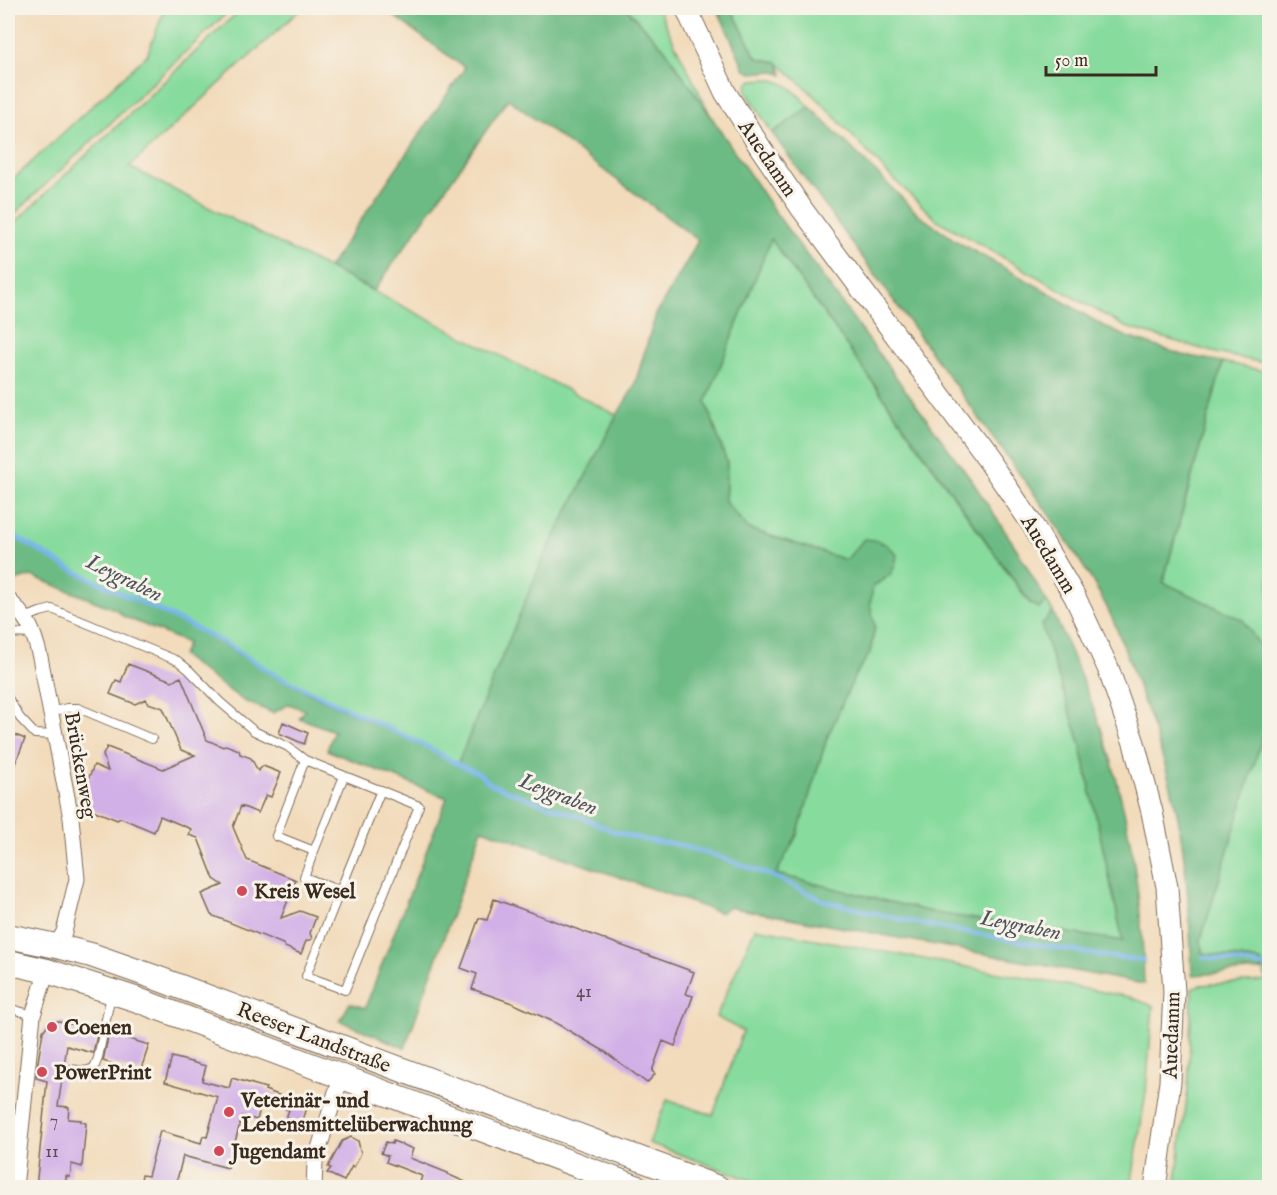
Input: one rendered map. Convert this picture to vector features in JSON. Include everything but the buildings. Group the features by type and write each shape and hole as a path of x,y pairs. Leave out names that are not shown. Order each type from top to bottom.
{"main road":[{"name":"Reeser Landstraße","path":"8,936 91,955 154,977 718,1188"},
{"path":"47,971 56,946"},
{"name":"Reeser Landstraße","path":"8,962 47,971 112,991 638,1188"}],"street":[{"name":"Auedamm","path":"686,8 725,92 760,147 802,209 988,460 1032,524 1074,597 1108,668 1134,743 1152,812 1167,887 1173,992 1172,1033 1170,1082 1155,1188"},
{"name":"Brückenweg","path":"8,600 28,622 40,657 71,818 77,879 64,932 56,946"},
{"path":"15,1188 33,1015 47,971"},
{"path":"314,1188 315,1162 336,1092 343,1077"}],"lane":[{"path":"25,618 52,609 178,661 254,731 288,747 305,760 381,790 419,806 345,990 306,976 381,790"},
{"path":"8,633 33,634"},
{"path":"8,698 20,718 35,734 55,735"},
{"path":"50,712 78,708 152,739"},
{"path":"305,760 276,836 314,851"},
{"path":"340,891 304,877 344,776"},
{"path":"70,1069 86,1071 94,1068 112,991"},
{"path":"8,1008 33,1015"}],"green space":[{"path":"165,8 232,8 8,220 8,184 147,55"},
{"path":"242,8 302,8 129,167 617,415 542,561 457,765 428,748 309,693 184,623 72,571 8,533 8,229"},
{"path":"383,8 626,8 664,48 772,208 972,481 1016,548 1047,602 1039,608 1031,604 771,239 706,402 727,463 725,502 749,529 846,560 864,539 883,543 897,555 895,567 890,574 873,586 870,604 875,626 870,653 855,675 827,738 797,835 776,874 935,913 1123,941 1080,742 1041,625 1053,612 1093,707 1118,784 1136,878 1142,932 1144,984 728,907 721,913 482,829 405,1048 340,1021 350,1003 365,1008 447,798 327,750 334,731 299,718 305,710 289,704 273,713 244,701 182,656 187,643 123,616 117,610 32,576 17,580 9,592 8,533 72,571 184,623 309,693 428,748 457,765 542,561 617,415 634,387 656,314 698,240 508,99 374,291 328,268 465,68"},
{"path":"626,8 658,8 712,118 664,48"},
{"path":"717,8 731,8 755,55 760,59 778,62 783,75 773,71 752,73 745,70"},
{"path":"731,8 1269,8 1269,364 1216,353 1126,327 937,220 889,175 819,100 785,69 777,62 760,59 755,55"},
{"path":"767,79 786,85 810,107 772,133 746,91 747,85 752,80"},
{"path":"810,107 920,216 961,244 1105,327 1127,337 1183,355 1223,362 1163,582 1243,620 1269,660 1269,715 1201,939 1202,953 1261,961 1264,970 1192,975 1188,893 1177,812 1155,733 1112,619 1089,576 1048,513 772,133"},
{"path":"771,239 1030,604 1039,608 1047,602 1053,612 1041,625 1080,742 1123,941 935,913 775,874 797,835 827,738 855,675 870,653 875,627 870,604 873,586 885,579 846,560 749,529 725,502 727,463 706,402"},
{"path":"1223,362 1269,372 1269,660 1243,620 1163,583"},
{"path":"1269,715 1269,1187 1175,1188 1188,1090 1192,988 1199,985 1265,981 1261,961 1202,953 1201,939"},
{"path":"755,928 1130,997 1153,1006 1146,1092 1131,1187 769,1187 649,1143 667,1100 713,1115 743,1031 716,1017"}],"waterway":[{"name":"Leygraben","path":"8,532 68,568 230,646 272,673 426,746 478,773 491,784 615,832 645,840 675,844 717,856 775,877 825,901 870,912 936,927 1104,956 1143,960"},
{"name":"Leygraben","path":"1203,957 1270,967"}],"place":[{"name":"Kreis Wesel","path":"242,891"},
{"name":"Coenen","path":"52,1027"},
{"name":"PowerPrint","path":"42,1072"},
{"name":"Veterinär- und Lebensmittelüberwachung","path":"229,1112"},
{"name":"Jugendamt","path":"219,1151"}]}
